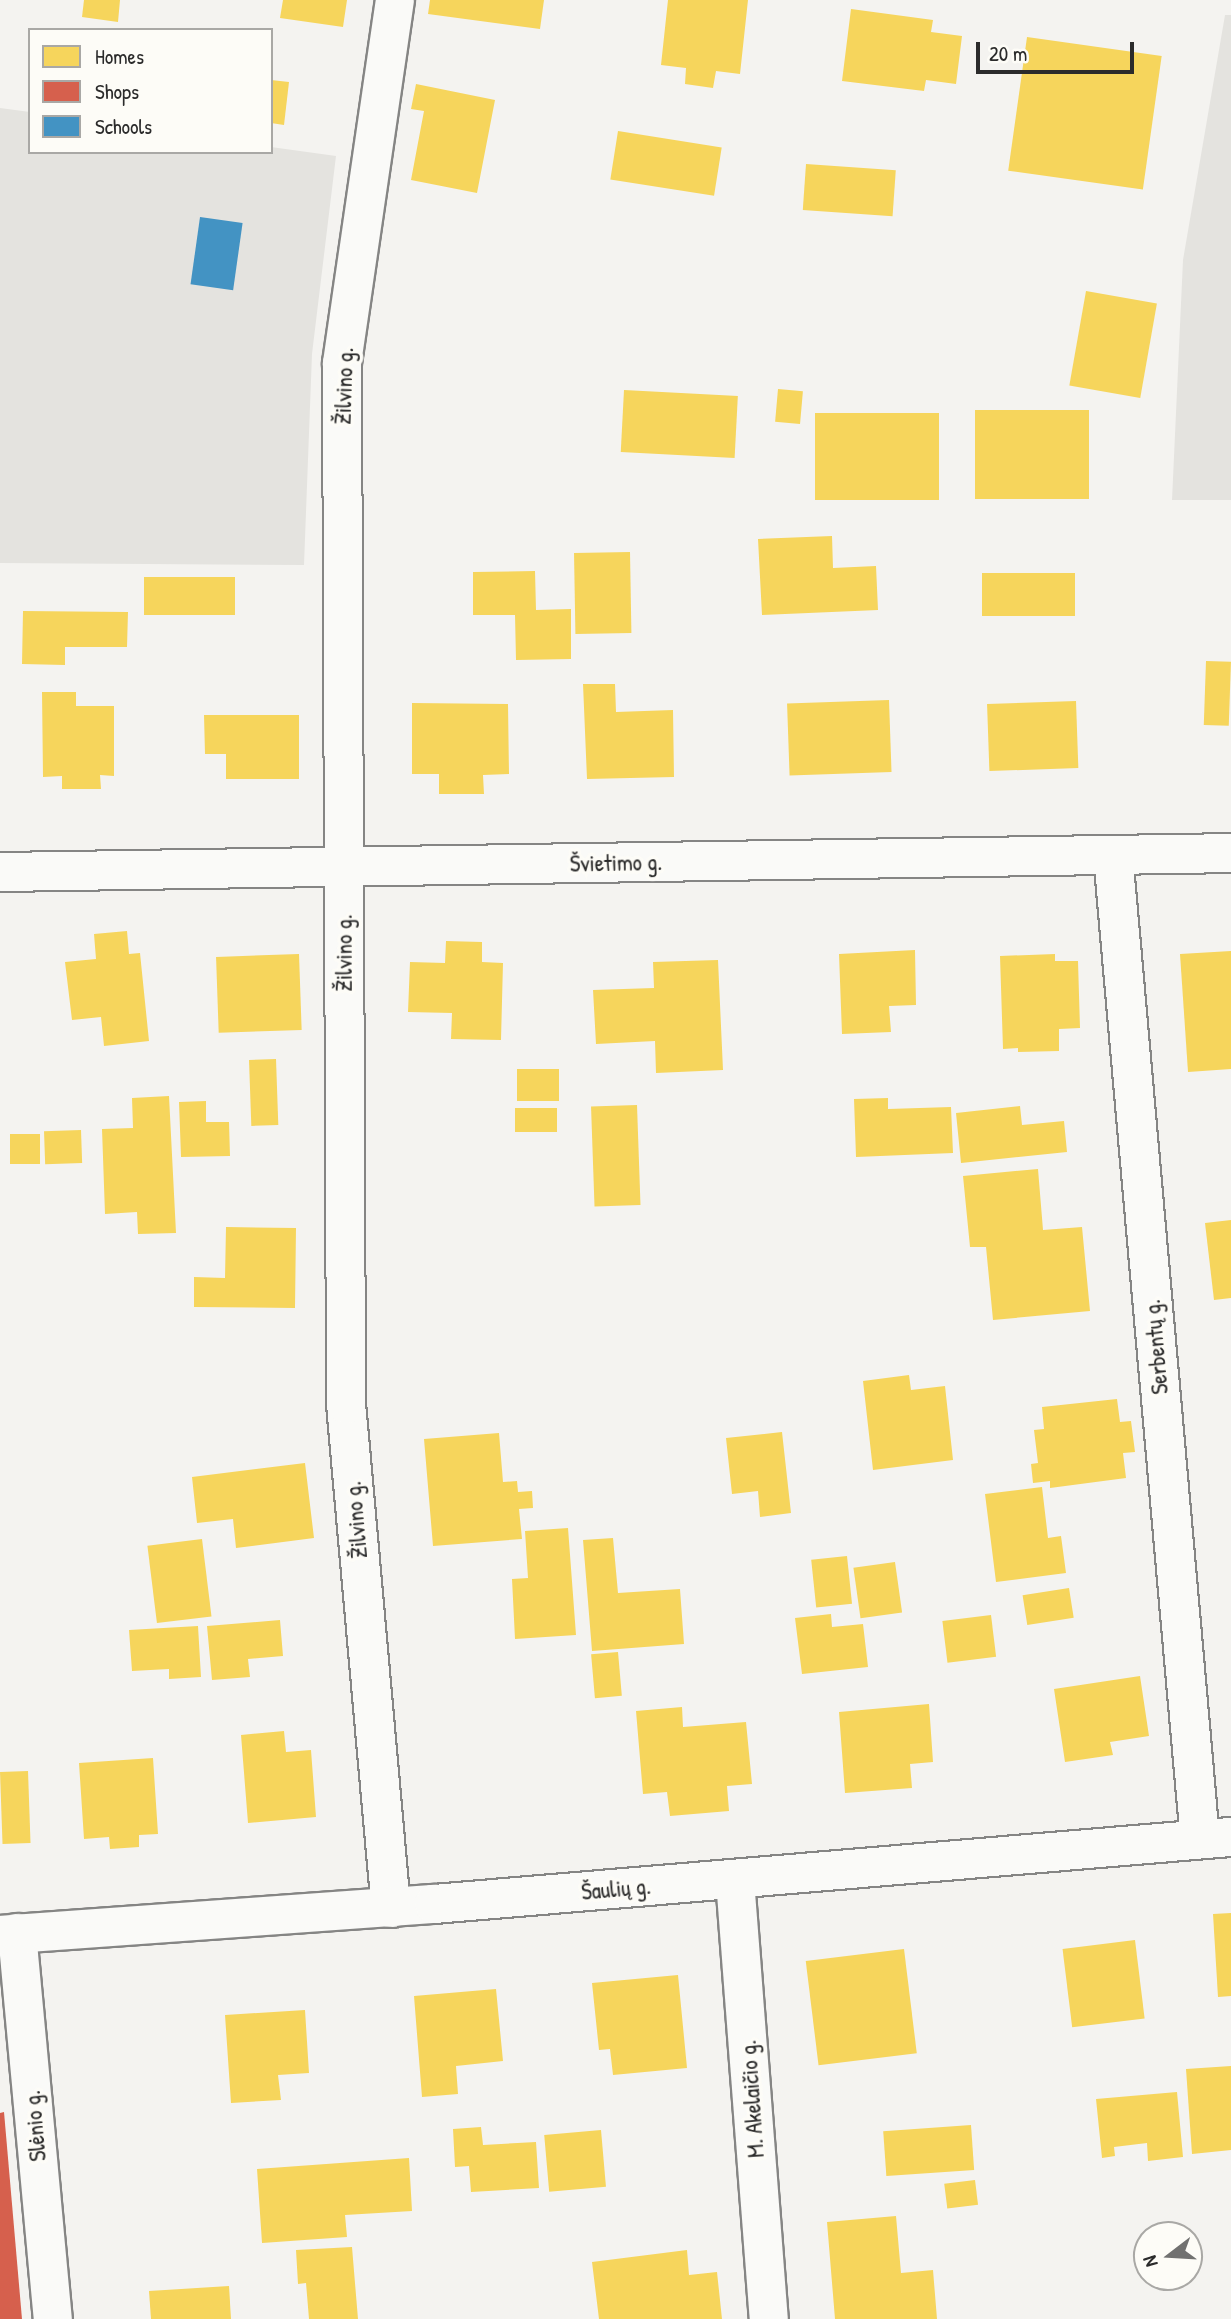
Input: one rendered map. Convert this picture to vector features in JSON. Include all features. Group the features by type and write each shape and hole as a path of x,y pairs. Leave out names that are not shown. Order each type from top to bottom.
{"street":[{"name":"Žilvino g.","path":"391,1908 346,1404 342,363 395,0"},
{"name":"Švietimo g.","path":"0,872 1231,853"},
{"name":"Serbentų g.","path":"1113,855 1215,1838"},
{"name":"Šaulių g.","path":"8,1934 391,1908 1215,1838"},
{"name":"M. Akelaičio g.","path":"735,1880 769,2319"},
{"name":"Slėnio g.","path":"8,1934 53,2319"}],"shaded area":[{"path":"1225,15 1231,15 1231,500 1172,500 1183,260"},
{"path":"0,108 28,112 28,154 273,154 273,147 336,156 312,354 304,565 0,563"}],"building: Homes":[{"path":"84,0 120,0 118,22 82,17"},
{"path":"283,0 347,0 343,27 280,18"},
{"path":"430,0 544,0 540,29 428,14"},
{"path":"668,0 748,0 740,74 716,71 713,88 685,84 686,68 661,65"},
{"path":"851,9 933,20 931,32 962,36 956,84 926,80 924,91 842,81"},
{"path":"1027,37 1162,56 1143,190 1008,171"},
{"path":"273,80 289,82 284,125 273,123"},
{"path":"416,84 495,100 477,193 411,180 424,111 411,109"},
{"path":"618,131 722,147 714,196 610,179"},
{"path":"806,164 896,170 893,216 803,210"},
{"path":"1086,291 1157,304 1140,398 1069,386"},
{"path":"778,389 803,391 800,424 775,422"},
{"path":"624,390 738,396 735,458 621,452"},
{"path":"975,410 1089,410 1089,499 975,499"},
{"path":"815,413 939,413 939,500 815,500"},
{"path":"832,536 833,568 876,566 878,610 762,615 758,539"},
{"path":"630,552 631,633 575,634 574,553"},
{"path":"535,571 536,610 571,609 571,659 516,660 515,615 473,615 473,572"},
{"path":"982,573 1075,573 1075,616 982,616"},
{"path":"144,577 235,577 235,615 144,615"},
{"path":"23,611 128,612 127,647 65,647 65,665 22,664"},
{"path":"1206,661 1231,662 1229,726 1204,725"},
{"path":"583,684 615,684 616,712 673,710 674,777 587,779"},
{"path":"42,692 76,692 76,706 114,706 114,776 100,775 101,789 62,789 62,776 43,777"},
{"path":"889,700 892,772 790,776 787,704"},
{"path":"1076,701 1078,768 989,771 987,704"},
{"path":"412,703 508,704 509,774 483,775 484,794 439,794 439,774 412,774"},
{"path":"204,715 299,715 299,779 226,779 226,754 205,754"},
{"path":"127,931 129,954 140,953 149,1041 104,1046 101,1017 72,1020 65,962 96,959 94,934"},
{"path":"446,941 482,942 482,962 503,963 501,1040 451,1039 452,1013 408,1012 410,962 445,963"},
{"path":"915,950 916,1005 889,1006 891,1032 842,1034 839,954"},
{"path":"1231,951 1231,1069 1188,1072 1180,954"},
{"path":"299,954 302,1030 219,1033 216,957"},
{"path":"1055,954 1055,961 1078,961 1080,1028 1059,1029 1059,1051 1018,1052 1018,1048 1003,1049 1000,956"},
{"path":"718,960 723,1070 656,1073 655,1041 596,1044 593,990 654,988 653,962"},
{"path":"276,1059 278,1125 251,1126 249,1060"},
{"path":"517,1069 559,1069 559,1101 517,1101"},
{"path":"169,1096 176,1233 138,1234 137,1212 105,1214 102,1129 133,1128 132,1098"},
{"path":"888,1098 888,1109 951,1107 953,1153 856,1157 854,1099"},
{"path":"206,1101 206,1122 229,1122 230,1156 181,1157 179,1102"},
{"path":"637,1105 640,1205 595,1207 591,1107"},
{"path":"1020,1106 1022,1125 1064,1121 1067,1152 961,1163 956,1113"},
{"path":"515,1108 557,1108 557,1132 515,1132"},
{"path":"81,1130 82,1163 45,1164 44,1131"},
{"path":"10,1134 40,1134 40,1164 10,1164"},
{"path":"1038,1169 1043,1230 1082,1227 1090,1311 993,1320 986,1247 970,1247 963,1176"},
{"path":"1231,1220 1231,1298 1214,1300 1205,1223"},
{"path":"226,1227 296,1228 295,1308 194,1307 194,1277 225,1278"},
{"path":"909,1375 911,1390 945,1386 953,1460 873,1470 863,1381"},
{"path":"1117,1399 1120,1422 1131,1421 1135,1452 1123,1453 1126,1478 1050,1488 1050,1481 1033,1483 1031,1464 1038,1463 1034,1430 1044,1429 1042,1407"},
{"path":"782,1432 791,1513 760,1517 758,1491 732,1494 726,1438"},
{"path":"499,1433 503,1482 517,1481 518,1492 532,1491 533,1508 519,1509 522,1539 433,1546 424,1439"},
{"path":"305,1463 314,1538 236,1548 233,1519 197,1523 192,1477"},
{"path":"1042,1487 1048,1538 1061,1536 1066,1573 996,1582 985,1494"},
{"path":"568,1528 576,1635 515,1639 512,1579 528,1578 525,1531"},
{"path":"613,1538 618,1593 680,1589 684,1644 592,1651 583,1540"},
{"path":"202,1539 212,1616 157,1623 147,1546"},
{"path":"847,1556 852,1604 816,1608 811,1560"},
{"path":"895,1562 902,1613 861,1618 853,1568"},
{"path":"1069,1588 1074,1618 1027,1625 1023,1595"},
{"path":"831,1614 832,1627 863,1624 868,1667 802,1674 795,1618"},
{"path":"991,1615 996,1657 947,1663 942,1621"},
{"path":"280,1620 283,1656 248,1659 250,1677 212,1680 207,1626"},
{"path":"198,1626 201,1677 169,1679 169,1669 132,1671 129,1630"},
{"path":"618,1652 622,1696 595,1698 591,1654"},
{"path":"1140,1676 1149,1736 1110,1742 1113,1755 1065,1762 1054,1689"},
{"path":"929,1704 933,1762 910,1764 912,1788 845,1793 839,1712"},
{"path":"682,1707 683,1727 746,1722 752,1784 727,1786 729,1811 670,1816 667,1792 643,1794 636,1711"},
{"path":"284,1731 286,1752 311,1750 316,1817 248,1823 241,1735"},
{"path":"153,1758 158,1834 139,1835 139,1847 110,1849 109,1837 84,1839 79,1763"},
{"path":"28,1771 31,1843 3,1844 0,1772"},
{"path":"1231,1913 1231,1996 1218,1997 1213,1914"},
{"path":"1135,1940 1145,2018 1072,2027 1063,1949"},
{"path":"904,1949 917,2053 819,2065 806,1961"},
{"path":"678,1975 687,2068 613,2075 610,2049 599,2050 592,1983"},
{"path":"496,1989 503,2061 456,2066 458,2094 422,2097 414,1996"},
{"path":"305,2010 309,2073 278,2075 281,2100 231,2103 225,2015"},
{"path":"1231,2066 1231,2150 1192,2154 1186,2069"},
{"path":"1177,2092 1183,2157 1148,2161 1147,2143 1114,2147 1115,2156 1102,2158 1096,2099"},
{"path":"971,2125 974,2170 886,2176 883,2131"},
{"path":"481,2127 483,2145 536,2142 539,2188 471,2192 469,2166 455,2167 453,2129"},
{"path":"601,2130 606,2187 549,2192 544,2135"},
{"path":"409,2158 412,2211 345,2215 347,2237 262,2243 257,2169"},
{"path":"975,2180 978,2205 947,2209 944,2184"},
{"path":"896,2216 901,2273 933,2270 937,2319 835,2319 827,2222"},
{"path":"352,2247 358,2319 309,2319 306,2283 298,2284 296,2250"},
{"path":"687,2250 689,2275 717,2272 722,2319 599,2319 592,2262"},
{"path":"229,2286 231,2319 151,2319 149,2291"}],"building: Shops":[{"path":"4,2112 22,2319 0,2319 0,2113"}],"building: Schools":[{"path":"200,217 243,223 233,290 191,284"}]}
